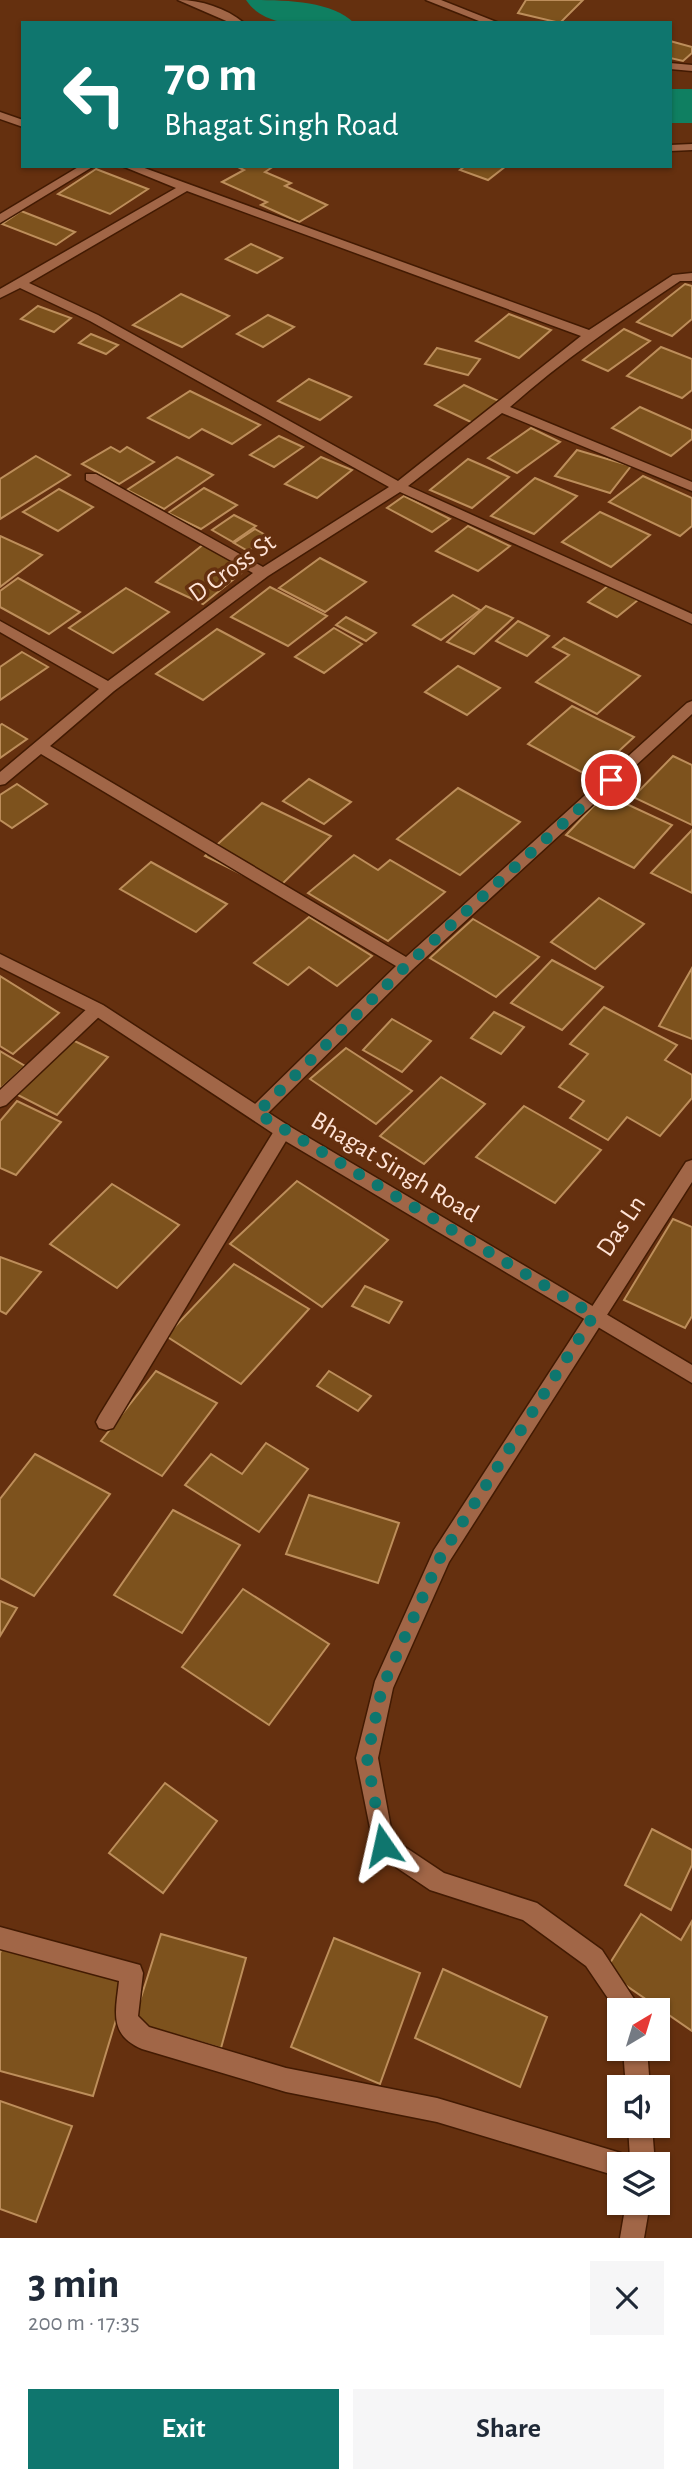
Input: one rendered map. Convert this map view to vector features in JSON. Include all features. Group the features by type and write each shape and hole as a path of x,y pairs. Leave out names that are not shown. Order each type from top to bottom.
{"street":[{"path":"183,0 217,11 235,21"},
{"path":"431,0 489,21"},
{"path":"672,66 692,68"},
{"path":"0,115 21,123"},
{"path":"672,148 692,147"},
{"path":"0,219 85,168"},
{"path":"133,168 590,335"},
{"path":"0,295 184,188"},
{"name":"D Cross St","path":"0,780 110,688 262,573 399,486 590,335 677,278 692,277"},
{"path":"20,283 94,318 399,486 692,619"},
{"path":"501,408 692,487"},
{"path":"91,477 262,573"},
{"path":"0,626 110,688"},
{"path":"257,1113 407,965 692,706"},
{"path":"39,747 407,965"},
{"name":"Bhagat Singh Road","path":"0,960 97,1009 283,1131 692,1376"},
{"path":"0,1100 97,1009"},
{"path":"106,1422 283,1131"},
{"name":"Das Ln","path":"621,1998 594,1958 529,1911 438,1882 383,1845 367,1758 382,1688 441,1556 594,1315 692,1167"},
{"path":"0,1938 132,1973 126,2020 142,2036 286,2080 438,2110 607,2161"},
{"path":"632,2238 636,2215"}],"building":[{"path":"526,0 583,0 562,21 518,13"},
{"path":"672,42 692,47 692,53 683,61 672,58"},
{"path":"240,168 271,168 265,172 291,183 285,186 327,205 299,222 261,205 267,202 222,182 244,170"},
{"path":"462,168 503,168 488,180 460,170"},
{"path":"96,169 148,189 110,214 58,194"},
{"path":"21,211 75,232 56,245 2,224"},
{"path":"251,244 282,258 257,273 226,259"},
{"path":"685,284 692,286 692,319 672,336 637,322"},
{"path":"181,294 229,316 182,347 133,325"},
{"path":"38,306 71,318 54,332 21,319"},
{"path":"509,314 551,330 519,358 476,341"},
{"path":"268,315 294,327 263,347 237,334"},
{"path":"624,329 650,341 608,371 583,360"},
{"path":"91,334 118,345 106,354 79,343"},
{"path":"661,347 692,359 692,390 682,398 627,376"},
{"path":"437,348 480,359 468,375 425,364"},
{"path":"309,379 351,397 320,420 278,401"},
{"path":"464,385 501,402 473,423 435,405"},
{"path":"190,391 260,425 232,444 202,429 189,438 148,418"},
{"path":"640,407 692,430 692,439 671,456 612,428"},
{"path":"531,428 560,442 517,473 488,458"},
{"path":"279,436 303,447 274,467 250,455"},
{"path":"111,447 120,452 127,447 154,462 119,484 82,464"},
{"path":"577,450 631,466 610,493 555,476"},
{"path":"36,456 70,475 0,519 0,479"},
{"path":"177,457 213,475 164,509 127,490"},
{"path":"321,457 352,470 317,498 285,484"},
{"path":"468,459 509,477 472,508 430,490"},
{"path":"643,476 692,498 692,526 680,536 609,502"},
{"path":"535,478 577,496 534,534 491,516"},
{"path":"204,488 237,505 201,529 168,513"},
{"path":"59,489 93,507 58,531 23,512"},
{"path":"404,496 450,519 432,532 387,508"},
{"path":"600,512 650,535 611,567 562,542"},
{"path":"234,515 256,526 233,542 212,530"},
{"path":"468,526 510,546 478,571 436,551"},
{"path":"255,529 269,537 248,551 234,543"},
{"path":"0,536 42,555 0,587"},
{"path":"204,544 250,566 203,604 156,582"},
{"path":"320,558 366,582 325,612 279,588"},
{"path":"18,578 80,612 49,634 0,607 0,591"},
{"path":"609,585 638,600 617,617 588,602"},
{"path":"270,587 327,616 288,646 231,617"},
{"path":"126,588 169,612 113,653 69,628"},
{"path":"453,595 480,610 441,640 413,625"},
{"path":"486,606 513,618 474,654 447,642"},
{"path":"346,617 376,633 366,641 336,625"},
{"path":"518,621 549,636 527,656 496,641"},
{"path":"334,628 362,644 324,673 295,657"},
{"path":"217,629 264,654 203,700 156,674"},
{"path":"564,638 640,676 597,714 536,682 569,655 553,647"},
{"path":"22,652 48,667 0,700 0,667"},
{"path":"458,666 500,688 467,715 425,692"},
{"path":"572,706 634,737 591,777 528,744"},
{"path":"0,725 27,739 0,758"},
{"path":"673,756 692,765 692,825 633,797"},
{"path":"309,779 351,802 324,824 283,801"},
{"path":"17,784 47,804 12,828 0,820 0,795"},
{"path":"458,788 520,822 460,875 397,839"},
{"path":"605,794 672,825 634,868 566,835"},
{"path":"262,803 331,836 275,891 205,856"},
{"path":"692,830 692,893 651,873"},
{"path":"354,855 378,870 390,860 445,892 388,941 308,893"},
{"path":"151,862 227,904 196,932 120,889"},
{"path":"599,898 644,924 595,969 551,942"},
{"path":"309,917 372,956 337,986 309,967 288,985 254,963"},
{"path":"473,919 539,957 496,997 430,958"},
{"path":"552,960 603,987 562,1030 511,1003"},
{"path":"692,968 692,1039 659,1026"},
{"path":"0,976 59,1013 13,1054 0,1046"},
{"path":"604,1007 677,1045 665,1060 692,1075 692,1098 660,1136 627,1117 608,1140 570,1118 584,1101 559,1087 588,1054 570,1044"},
{"path":"494,1012 524,1027 501,1054 471,1038"},
{"path":"392,1019 431,1041 402,1072 363,1050"},
{"path":"62,1035 108,1057 57,1115 10,1091"},
{"path":"346,1048 412,1091 376,1124 310,1079"},
{"path":"0,1051 25,1066 0,1089"},
{"path":"441,1077 485,1104 424,1164 380,1136"},
{"path":"17,1101 61,1122 16,1175 0,1168 0,1121"},
{"path":"524,1106 601,1150 555,1203 476,1157"},
{"path":"297,1181 388,1240 322,1307 230,1244"},
{"path":"112,1184 179,1225 117,1288 50,1244"},
{"path":"673,1219 692,1227 692,1316 685,1328 624,1300"},
{"path":"0,1257 41,1272 6,1314 0,1311"},
{"path":"234,1264 309,1309 241,1384 166,1336"},
{"path":"365,1286 402,1302 389,1323 352,1306"},
{"path":"156,1371 217,1403 162,1476 101,1441"},
{"path":"329,1371 371,1396 358,1411 317,1386"},
{"path":"266,1443 308,1469 259,1532 185,1485 211,1454 242,1474"},
{"path":"35,1454 110,1494 34,1596 0,1578 0,1499"},
{"path":"309,1495 399,1523 378,1583 286,1554"},
{"path":"173,1510 240,1545 182,1633 114,1595"},
{"path":"243,1589 329,1644 269,1725 182,1667"},
{"path":"0,1601 17,1608 0,1636"},
{"path":"165,1783 217,1821 163,1893 109,1853"},
{"path":"652,1829 692,1850 692,1865 671,1910 625,1885"},
{"path":"641,1914 681,1940 692,1921 692,2031 670,2016 670,1998 644,1998 605,1971"},
{"path":"161,1934 246,1958 221,2048 133,2023"},
{"path":"334,1938 420,1973 380,2084 291,2047"},
{"path":"3,1945 129,1977 93,2096 0,2071 0,1953"},
{"path":"443,1969 547,2017 520,2087 415,2038"},
{"path":"0,2101 72,2126 36,2222 0,2209"}],"waterway":[{"path":"272,0 323,21"},
{"path":"672,106 692,106"}],"route":[{"path":"383,1845 367,1758 382,1688 441,1556 594,1315 257,1113 407,965 611,780"}]}
